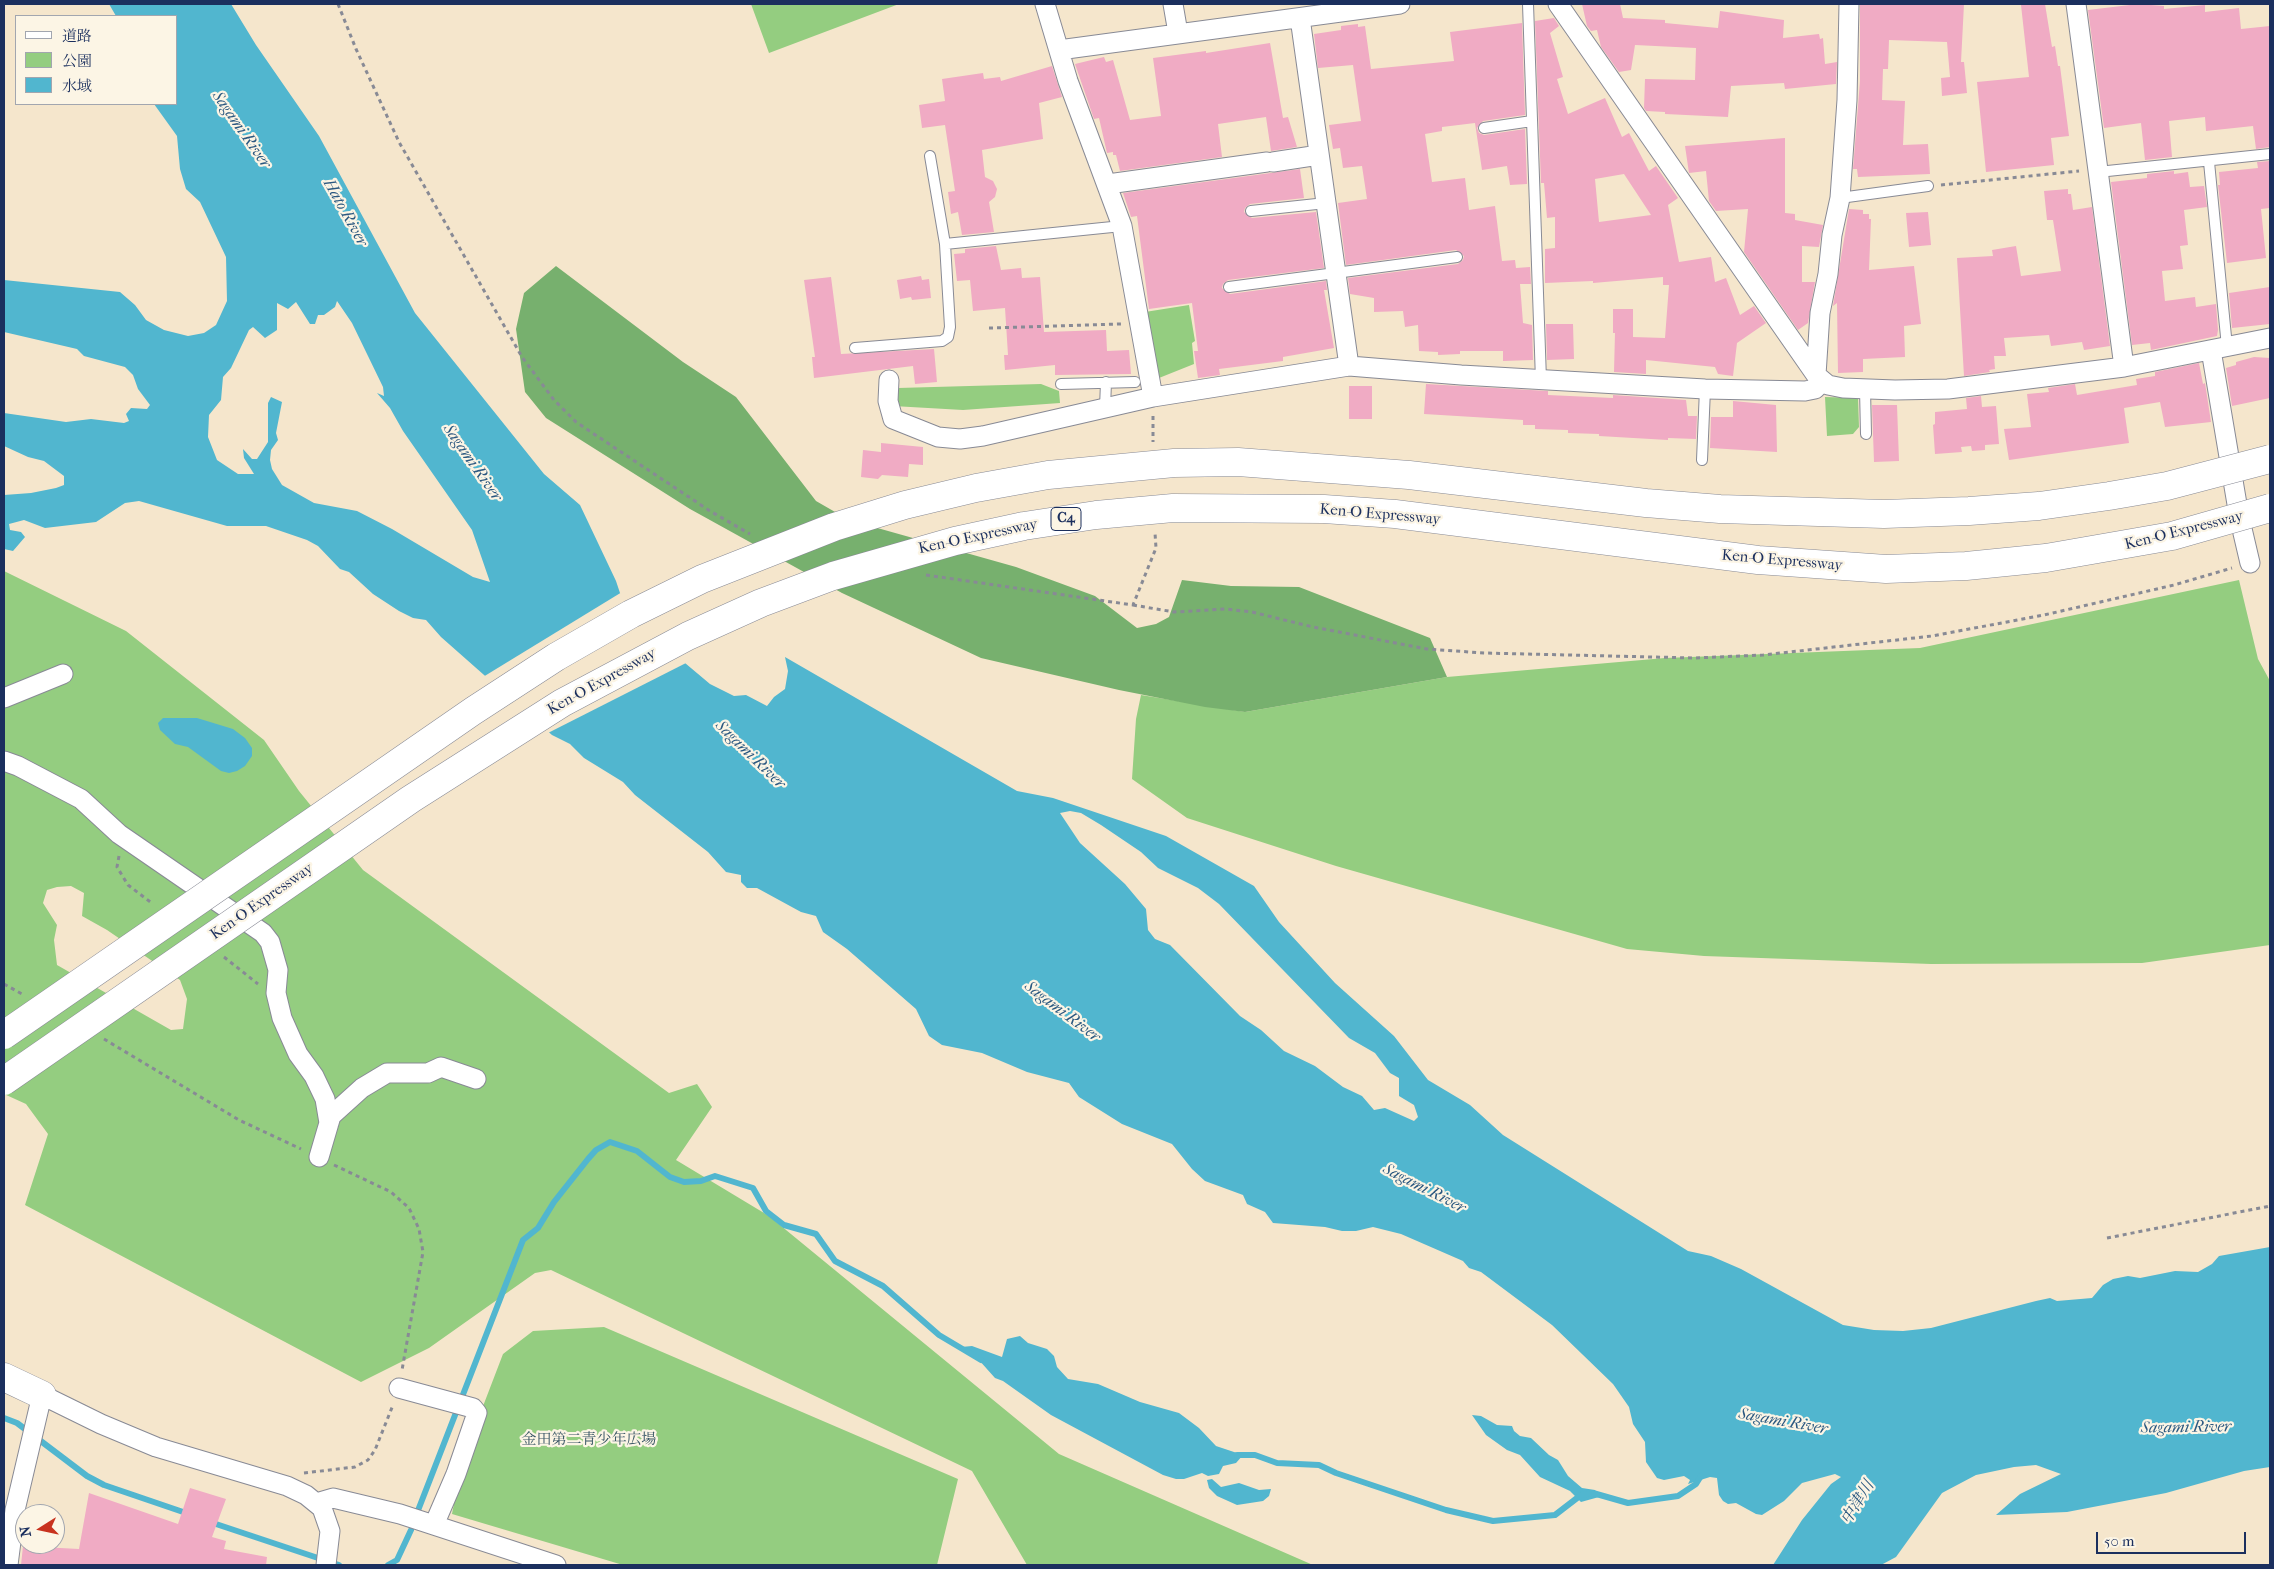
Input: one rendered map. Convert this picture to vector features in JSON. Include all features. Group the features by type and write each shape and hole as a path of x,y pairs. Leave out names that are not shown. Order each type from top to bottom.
{"main road":[{"path":"4,1035 473,710 556,657 631,614 702,579 834,527 904,505 976,488 1057,474 1174,463 1238,462 1409,475 1720,510 1811,513 1960,511 2039,506 2109,496 2167,486 2270,459"},
{"name":"Ken-O Expressway","path":"4,1081 412,799 490,747 562,703 688,636 761,603 833,576 955,540 1078,518 1154,510 1324,509 1405,515 1758,560 1886,569 1966,566 2091,551 2172,536 2270,508"},
{"path":"4,1377 40,1406"}],"street":[{"path":"1045,4 1059,50 1122,226 1152,397"},
{"path":"1173,4 1178,33"},
{"path":"1059,50 1178,33 1273,12 1300,18 1400,4"},
{"path":"1558,4 1819,378 1828,385 1865,389 1948,389 2124,367 2270,338"},
{"path":"889,380 888,401 893,419 938,437 960,439 983,436 1152,397 1349,366 1541,380 1705,389 1805,391 1816,389 1819,378 1820,312 1840,198 1847,100 1848,4"},
{"path":"2076,4 2124,367"},
{"path":"1300,18 1349,366"},
{"path":"1108,184 1319,155"},
{"path":"2219,348 2239,516 2250,563"},
{"path":"4,698 63,674"},
{"path":"4,761 18,766 81,799 119,834 264,933 270,942 278,970 276,993 282,1018 298,1054 314,1076 325,1099 329,1123"},
{"path":"319,1157 331,1116 362,1088 388,1073 428,1073 440,1067 476,1079"},
{"path":"399,1388 473,1408 477,1413 456,1474 434,1524"},
{"path":"8,1565 9,1511 31,1444 40,1406 101,1424 156,1447 289,1487 306,1495 322,1508 330,1531 327,1560"},
{"path":"316,1503 333,1498 434,1524 556,1565"}],"lane":[{"path":"1528,4 1541,380"},
{"path":"1484,128 1532,121"},
{"path":"2098,172 2209,162 2270,154"},
{"path":"855,348 942,341 948,337 950,327 945,244 930,156"},
{"path":"2209,162 2219,348"},
{"path":"1840,198 1928,186"},
{"path":"1251,211 1326,203"},
{"path":"945,244 1122,226"},
{"path":"1229,287 1336,275 1457,257"},
{"path":"1105,408 1106,382"},
{"path":"1061,384 1135,382"},
{"path":"1702,460 1705,389"},
{"path":"1865,389 1866,434"}],"path":[{"path":"338,4 356,49 399,142 522,357 554,400 576,422 710,511 751,534"},
{"path":"1928,186 2090,170 2098,172"},
{"path":"990,328 1140,324"},
{"path":"1152,397 1153,451"},
{"path":"1133,605 1156,548 1155,528"},
{"path":"924,575 1174,612 1226,609 1252,612 1313,628 1427,649 1493,654 1695,658 1772,654 1932,636 2044,615 2174,585 2250,563"},
{"path":"4,984 30,998"},
{"path":"98,1036 239,1120 391,1192 409,1208 419,1229 423,1252 399,1388 375,1450 368,1460 355,1467 305,1473 289,1487"},
{"path":"2107,1238 2270,1206"}],"green space":[{"path":"751,4 899,4 769,53"},
{"path":"556,266 683,362 736,397 816,501 849,520 1016,567 1095,596 1137,628 1156,624 1169,617 1182,580 1231,586 1299,587 1430,638 1447,677 1245,712 1205,707 1119,690 981,658 842,593 690,509 546,418 525,392 516,329 524,293"},
{"path":"1189,305 1195,341 1192,343 1194,364 1159,378 1145,312"},
{"path":"1041,384 1059,391 1060,403 963,410 893,406 898,388"},
{"path":"1825,397 1858,398 1859,427 1853,434 1827,436"},
{"path":"4,571 126,631 264,740 299,791 363,870 669,1093 697,1084 712,1107 676,1160 769,1216 1059,1454 1313,1565 1027,1565 972,1471 551,1270 535,1273 429,1348 361,1382 25,1205 48,1134 26,1104 4,1094","holes":["71,886 84,893 82,916 107,930 180,980 187,999 183,1029 171,1030 57,965 54,940 57,925 43,903 47,890"]},
{"path":"2239,580 2258,659 2270,681 2270,945 2142,963 1931,964 1704,956 1627,949 1336,866 1187,818 1132,779 1136,719 1141,695 1245,712 1447,677 1665,658 1920,648"},
{"name":"金田第二青少年広場","path":"604,1327 958,1479 937,1565 623,1565 452,1514 462,1461 503,1354 533,1331"}],"water":[{"path":"109,4 231,4 256,45 319,136 415,313 544,474 580,505 620,593 685,663 710,684 734,696 746,695 767,706 774,697 785,689 788,671 785,657 1017,791 1053,798 1166,836 1254,886 1279,922 1335,983 1394,1036 1428,1080 1470,1105 1503,1135 1688,1251 1711,1256 1741,1269 1843,1325 1874,1330 1903,1331 1931,1328 2050,1298 2057,1301 2092,1298 2103,1285 2113,1279 2128,1276 2140,1278 2175,1271 2198,1272 2212,1264 2219,1256 2270,1247 2270,1467 2244,1471 2166,1493 2067,1512 1996,1515 2020,1494 2061,1474 2036,1465 2014,1467 1976,1475 1942,1493 1896,1557 1881,1565 1773,1565 1802,1520 1831,1484 1841,1477 1835,1474 1802,1483 1784,1501 1762,1515 1756,1514 1736,1503 1728,1504 1723,1501 1719,1495 1717,1478 1710,1477 1688,1484 1690,1480 1684,1476 1664,1480 1657,1478 1646,1462 1645,1442 1633,1424 1629,1407 1613,1384 1552,1325 1481,1272 1469,1268 1463,1261 1401,1234 1373,1227 1356,1231 1342,1231 1325,1227 1273,1223 1265,1212 1247,1204 1243,1195 1205,1181 1192,1169 1172,1144 1122,1124 1079,1097 1069,1083 1027,1072 982,1053 942,1045 929,1036 916,1009 847,949 823,932 816,916 801,912 757,888 747,888 741,882 741,875 726,872 708,852 635,795 623,782 584,758 570,744 552,735 441,637 426,620 413,618 373,594 349,572 340,569 318,546 307,540 266,526 227,526 139,501 125,503 96,522 45,528 24,520 9,524 10,530 21,532 25,537 13,551 4,549 4,495 31,493 56,488 64,485 64,476 44,461 28,457 4,446 4,413 66,422 91,419 124,423 129,421 126,414 131,408 147,409 150,405 138,389 133,375 125,367 84,356 77,349 4,332 4,280 120,292 135,305 146,320 164,330 188,336 204,333 216,325 227,301 226,257 200,202 186,189 180,169 177,136 155,105 178,105 178,15 115,15","holes":["337,301 352,323 383,387 384,396 377,393 390,408 403,431 472,530 490,582 473,577 392,529 357,511 314,503 282,485 272,469 270,460 271,450 278,440 276,433 282,402 271,397 268,403 268,442 257,459 252,459 243,449 244,458 254,474 238,474 217,460 208,437 209,415 221,400 223,377 231,368 249,330 253,327 265,338 277,330 277,303 288,309 296,302 310,324 315,324 318,315 324,315 335,307","1070,811 1081,813 1141,852 1158,868 1198,888 1219,904 1349,1038 1375,1053 1390,1073 1399,1078 1399,1096 1414,1105 1418,1117 1414,1121 1385,1108 1374,1110 1362,1096 1343,1087 1315,1066 1284,1051 1261,1030 1240,1016 1170,945 1155,939 1148,930 1146,909 1125,884 1080,843 1060,813"]},
{"path":"163,718 197,718 233,729 245,738 252,748 252,756 245,766 237,771 229,773 221,771 188,747 175,744 160,730 158,723"},
{"path":"1020,1336 1028,1343 1047,1349 1054,1356 1057,1367 1068,1379 1098,1384 1140,1402 1179,1413 1199,1428 1216,1446 1243,1455 1236,1463 1223,1466 1219,1474 1208,1476 1202,1473 1184,1479 1163,1475 1051,1415 1003,1381 995,1378 978,1359 961,1347 972,1346 1002,1357 1007,1339"},
{"path":"1472,1415 1481,1416 1497,1425 1512,1426 1514,1431 1520,1436 1531,1438 1549,1455 1558,1460 1568,1476 1582,1488 1595,1490 1599,1497 1581,1502 1570,1491 1540,1477 1520,1455 1507,1450 1486,1435"},
{"path":"1212,1479 1221,1487 1239,1483 1259,1490 1271,1489 1269,1496 1263,1501 1237,1505 1217,1496 1209,1488 1207,1480"}],"pier":[{"path":"622,592 688,662 546,734 483,677"}],"building":[{"path":"1582,4 1620,4 1623,18 1665,20 1665,23 1718,28 1720,11 1784,20 1783,38 1819,34 1820,39 1823,38 1825,64 1837,62 1836,84 1785,89 1784,83 1731,86 1728,117 1665,114 1665,112 1646,111 1644,108 1645,79 1695,80 1696,48 1635,45 1631,70 1619,72 1601,47 1597,30 1591,31 1587,26"},
{"path":"1860,4 1964,4 1961,62 1964,62 1967,93 1942,96 1941,78 1950,77 1947,42 1889,40 1888,69 1883,69 1882,100 1905,101 1903,145 1928,144 1930,174 1858,177 1857,169 1853,169 1860,81"},
{"path":"2045,4 2052,47 2055,46 2058,66 2060,66 2069,136 2051,138 2054,165 1986,172 1977,82 2029,77 2021,5"},
{"path":"2138,4 2164,6 2164,9 2205,5 2205,12 2239,8 2241,29 2270,26 2270,147 2256,149 2253,126 2206,131 2205,117 2169,121 2172,157 2145,160 2141,123 2104,128 2088,10"},
{"path":"1554,18 1559,26 1550,33 1563,77 1557,79 1568,114 1605,98 1622,137 1629,133 1649,171 1656,166 1678,198 1668,205 1679,262 1711,257 1715,282 1726,278 1740,315 1754,306 1766,323 1737,343 1733,376 1718,374 1715,367 1646,360 1646,374 1614,372 1615,333 1613,333 1613,309 1633,309 1633,337 1665,338 1669,285 1663,285 1663,277 1593,283 1593,281 1545,283 1545,249 1555,248 1555,217 1547,218 1544,183 1541,183 1535,21","holes":["1624,174 1651,215 1599,222 1595,179"]},
{"path":"1522,23 1525,115 1483,121 1477,128 1479,133 1484,135 1525,129 1527,184 1510,185 1507,166 1482,170 1475,123 1442,127 1442,131 1425,134 1432,182 1465,178 1469,210 1495,206 1502,261 1515,260 1516,268 1530,267 1531,284 1520,284 1523,323 1532,325 1533,360 1503,361 1503,351 1460,351 1460,354 1438,355 1438,352 1419,351 1418,325 1405,327 1403,311 1374,312 1374,298 1350,294 1348,278 1458,264 1463,260 1464,256 1456,250 1346,265 1338,203 1367,199 1362,166 1343,168 1340,148 1333,149 1329,125 1361,121 1353,65 1318,68 1314,34 1341,30 1341,26 1358,24 1358,27 1365,26 1371,69 1454,61 1450,32"},
{"path":"1270,43 1283,118 1288,117 1297,147 1271,151 1266,117 1218,124 1222,157 1120,171 1116,155 1113,155 1113,152 1107,153 1099,118 1094,119 1075,64 1104,57 1106,62 1113,60 1130,120 1161,116 1153,58 1206,51 1206,53"},
{"path":"1052,66 1062,97 1039,103 1043,139 982,150 985,177 993,181 997,189 995,197 989,202 994,232 962,235 958,212 951,214 948,192 955,191 945,125 922,128 919,105 945,101 942,79 983,73 984,79 1000,77 1001,81"},
{"path":"1785,138 1785,213 1795,214 1795,220 1823,225 1819,247 1802,246 1802,282 1815,282 1808,323 1798,330 1744,252 1748,209 1716,211 1709,201 1706,171 1689,173 1685,146"},
{"path":"2270,161 2270,208 2261,209 2266,258 2227,263 2218,185 2220,185 2219,172 2258,168 2257,162"},
{"path":"1300,169 1304,198 1250,204 1245,208 1244,212 1252,218 1316,212 1324,268 1228,280 1223,284 1222,288 1230,294 1326,281 1327,290 1324,290 1334,348 1283,357 1283,361 1219,369 1220,375 1198,378 1194,351 1198,351 1192,303 1149,309 1137,216 1131,217 1123,193"},
{"path":"2174,171 2174,174 2188,172 2190,187 2204,186 2207,207 2184,210 2188,245 2180,246 2183,269 2162,271 2165,301 2195,297 2196,307 2216,304 2218,330 2217,336 2151,350 2150,343 2132,345 2111,182 2147,178 2147,174"},
{"path":"2068,189 2068,194 2071,194 2073,210 2092,207 2110,346 2084,350 2082,342 2051,346 2049,335 2004,338 2006,356 1994,356 1995,369 1989,370 1990,372 1964,376 1957,258 1993,256 1992,250 2016,246 2021,276 2061,271 2053,220 2047,220 2044,191"},
{"path":"1849,209 1863,210 1863,214 1869,214 1869,219 1871,219 1869,270 1914,266 1921,324 1904,326 1905,357 1863,359 1863,372 1838,373 1837,303 1833,306"},
{"path":"1928,212 1931,245 1909,247 1906,213"},
{"path":"996,246 1001,270 1021,268 1022,278 1040,277 1044,332 1106,330 1107,351 1129,350 1131,374 1055,375 1055,365 1005,370 1004,355 1008,355 1005,308 973,311 970,280 957,281 954,254 965,253 965,249"},
{"path":"921,276 922,280 929,279 931,298 912,300 911,297 900,299 897,280"},
{"path":"831,277 841,354 934,349 937,382 915,384 913,366 814,378 812,357 815,357 804,280"},
{"path":"2270,287 2270,324 2232,328 2229,293"},
{"path":"1546,324 1573,324 1574,359 1547,360"},
{"path":"2254,357 2270,358 2270,398 2232,406 2226,368 2236,365 2236,362"},
{"path":"2199,363 2203,384 2205,383 2211,422 2165,427 2160,402 2124,408 2129,443 2009,460 2004,429 2031,427 2027,394 2049,392 2048,388 2075,384 2077,395 2137,385 2136,379 2155,376 2155,372"},
{"path":"1426,384 1548,391 1548,395 1613,398 1613,395 1686,400 1688,416 1697,416 1696,439 1668,438 1668,440 1599,436 1599,434 1568,433 1568,430 1535,429 1535,425 1523,425 1523,420 1424,414"},
{"path":"1349,386 1372,386 1372,419 1349,419"},
{"path":"1981,396 1982,407 1996,406 1999,444 1985,445 1985,450 1972,451 1971,446 1961,447 1962,452 1935,454 1933,425 1935,424 1935,412 1967,409 1966,398"},
{"path":"1733,401 1776,405 1777,452 1710,448 1711,417 1733,417"},
{"path":"1872,405 1897,405 1899,461 1874,462"},
{"path":"881,443 923,447 923,465 909,464 908,477 882,475 878,479 861,477 863,450 881,452"},
{"path":"190,1488 226,1499 212,1537 226,1541 224,1549 267,1557 266,1565 21,1565 22,1554 65,1554 65,1548 79,1549 89,1493 178,1524"}],"waterway":[{"path":"417,1513 523,1240 538,1228 554,1202 588,1159 596,1150 610,1142 637,1151 670,1177 684,1182 701,1181 715,1176 753,1188 766,1211 784,1225 816,1234 835,1261 883,1286 939,1335 981,1360"},
{"path":"4,1418 17,1423 87,1476 104,1485 189,1514"},
{"path":"1237,1455 1255,1455 1277,1463 1319,1465 1336,1473 1446,1510 1493,1521 1555,1515 1581,1495 1593,1493 1628,1503 1678,1496 1696,1484 1701,1476"},
{"path":"210,1522 339,1565"},
{"path":"388,1565 397,1560 411,1530"}],"water label":[{"name":"Sagami River","path":"241,130"},
{"name":"Hato River","path":"345,213"},
{"name":"Sagami River","path":"472,463"},
{"name":"Sagami River","path":"750,755"},
{"name":"Sagami River","path":"1062,1012"},
{"name":"Sagami River","path":"1424,1189"},
{"name":"Sagami River","path":"1783,1422"},
{"name":"Sagami River","path":"2186,1428"},
{"name":"中津川","path":"1858,1503"}]}
